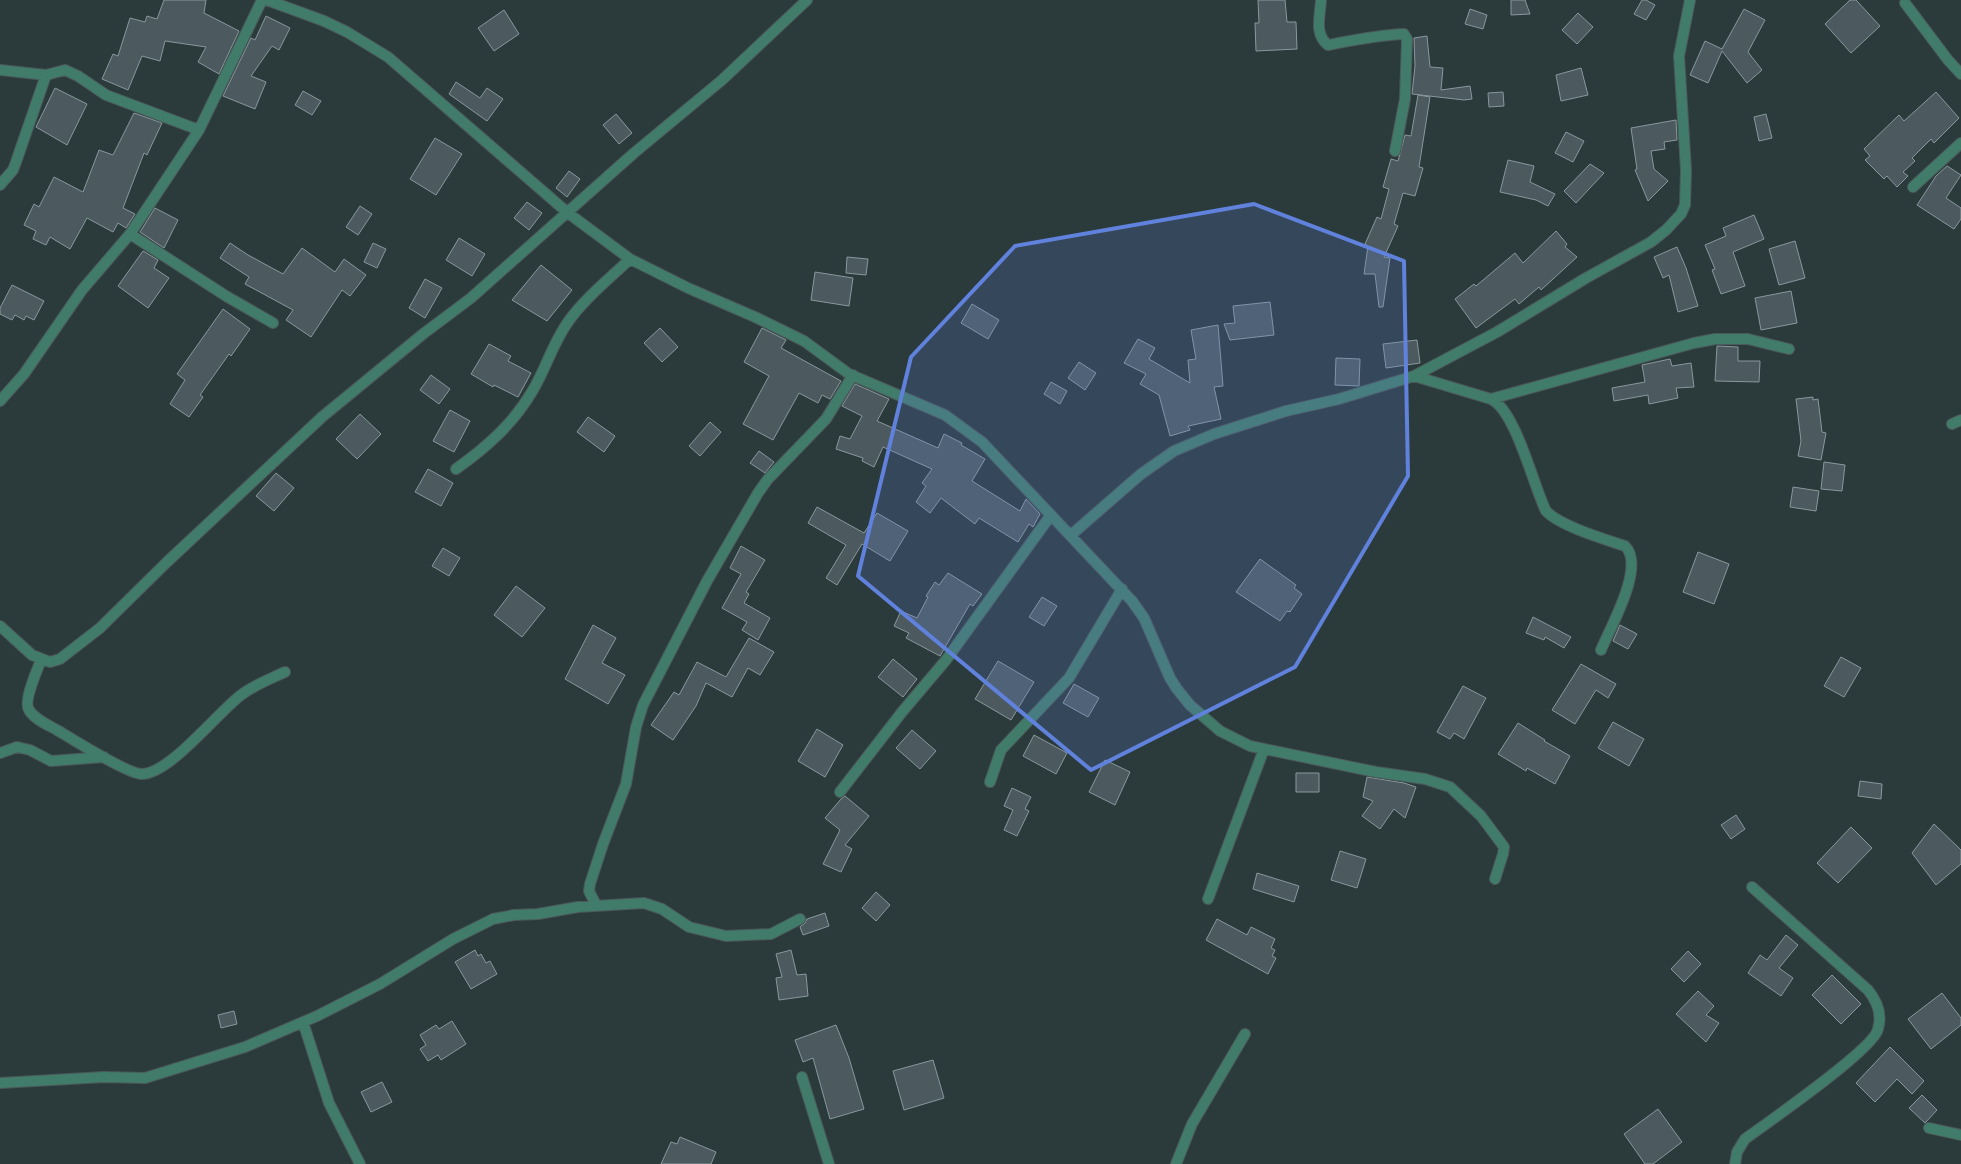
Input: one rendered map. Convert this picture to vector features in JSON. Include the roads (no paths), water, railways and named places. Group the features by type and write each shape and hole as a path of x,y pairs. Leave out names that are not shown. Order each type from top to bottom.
{"street":[{"path":"0,401 24,374 82,290 130,234 199,130 240,49 262,0"},
{"path":"267,0 286,2 347,32 388,57 568,213 630,259 688,288 789,333 804,341 853,375 945,415 962,426 982,442 1122,589 1144,618 1170,678 1190,705 1220,731 1241,742 1264,749 1376,772 1425,779 1450,787 1481,816 1504,846 1504,854 1495,879"},
{"path":"0,626 13,639 41,660 53,662 100,628 167,562 322,417 416,340 471,298 634,153 722,80 807,0"},
{"path":"1321,0 1319,32 1321,40 1328,46 1366,37 1396,34 1404,34 1407,39 1405,98 1395,151"},
{"path":"1071,535 1141,474 1161,459 1184,446 1286,411 1339,399 1414,376 1498,332 1586,278 1651,242 1671,226 1681,214 1685,205 1686,170 1679,56 1690,0"},
{"path":"1906,3 1948,60 1961,74"},
{"path":"0,70 46,75 63,70 68,71 106,95 199,130"},
{"path":"0,185 13,170 46,75"},
{"path":"1913,187 1961,143"},
{"path":"130,234 226,296 273,323"},
{"path":"456,469 494,440 519,411 533,389 569,319 630,259"},
{"path":"1491,399 1694,342 1716,339 1748,339 1789,349"},
{"path":"596,905 589,890 590,884 626,784 636,727 643,705 707,581 758,493 826,419 853,375"},
{"path":"1414,376 1491,399 1499,404 1513,430 1546,511 1550,516 1624,546 1629,550 1632,571 1627,588 1601,650"},
{"path":"840,792 902,712 946,660 1051,515"},
{"path":"990,782 1001,750 1069,678 1122,589"},
{"path":"41,660 27,702 28,710 36,718 136,773 152,772 159,769 174,758 243,693 285,672"},
{"path":"0,753 18,747 30,750 50,761 104,757"},
{"path":"1208,899 1264,749"},
{"path":"1736,1164 1737,1152 1745,1139 1858,1054 1876,1036 1879,1029 1876,1000 1868,990 1752,887"},
{"path":"0,1083 104,1077 145,1078 245,1047 303,1022 380,984 453,939 494,919 596,905 648,904 662,909 689,927 726,936 771,934 800,919"},
{"path":"303,1022 329,1103 360,1164"},
{"path":"1176,1164 1192,1124 1245,1034"},
{"path":"802,1078 829,1164"},
{"path":"1929,1128 1961,1135"}]}
